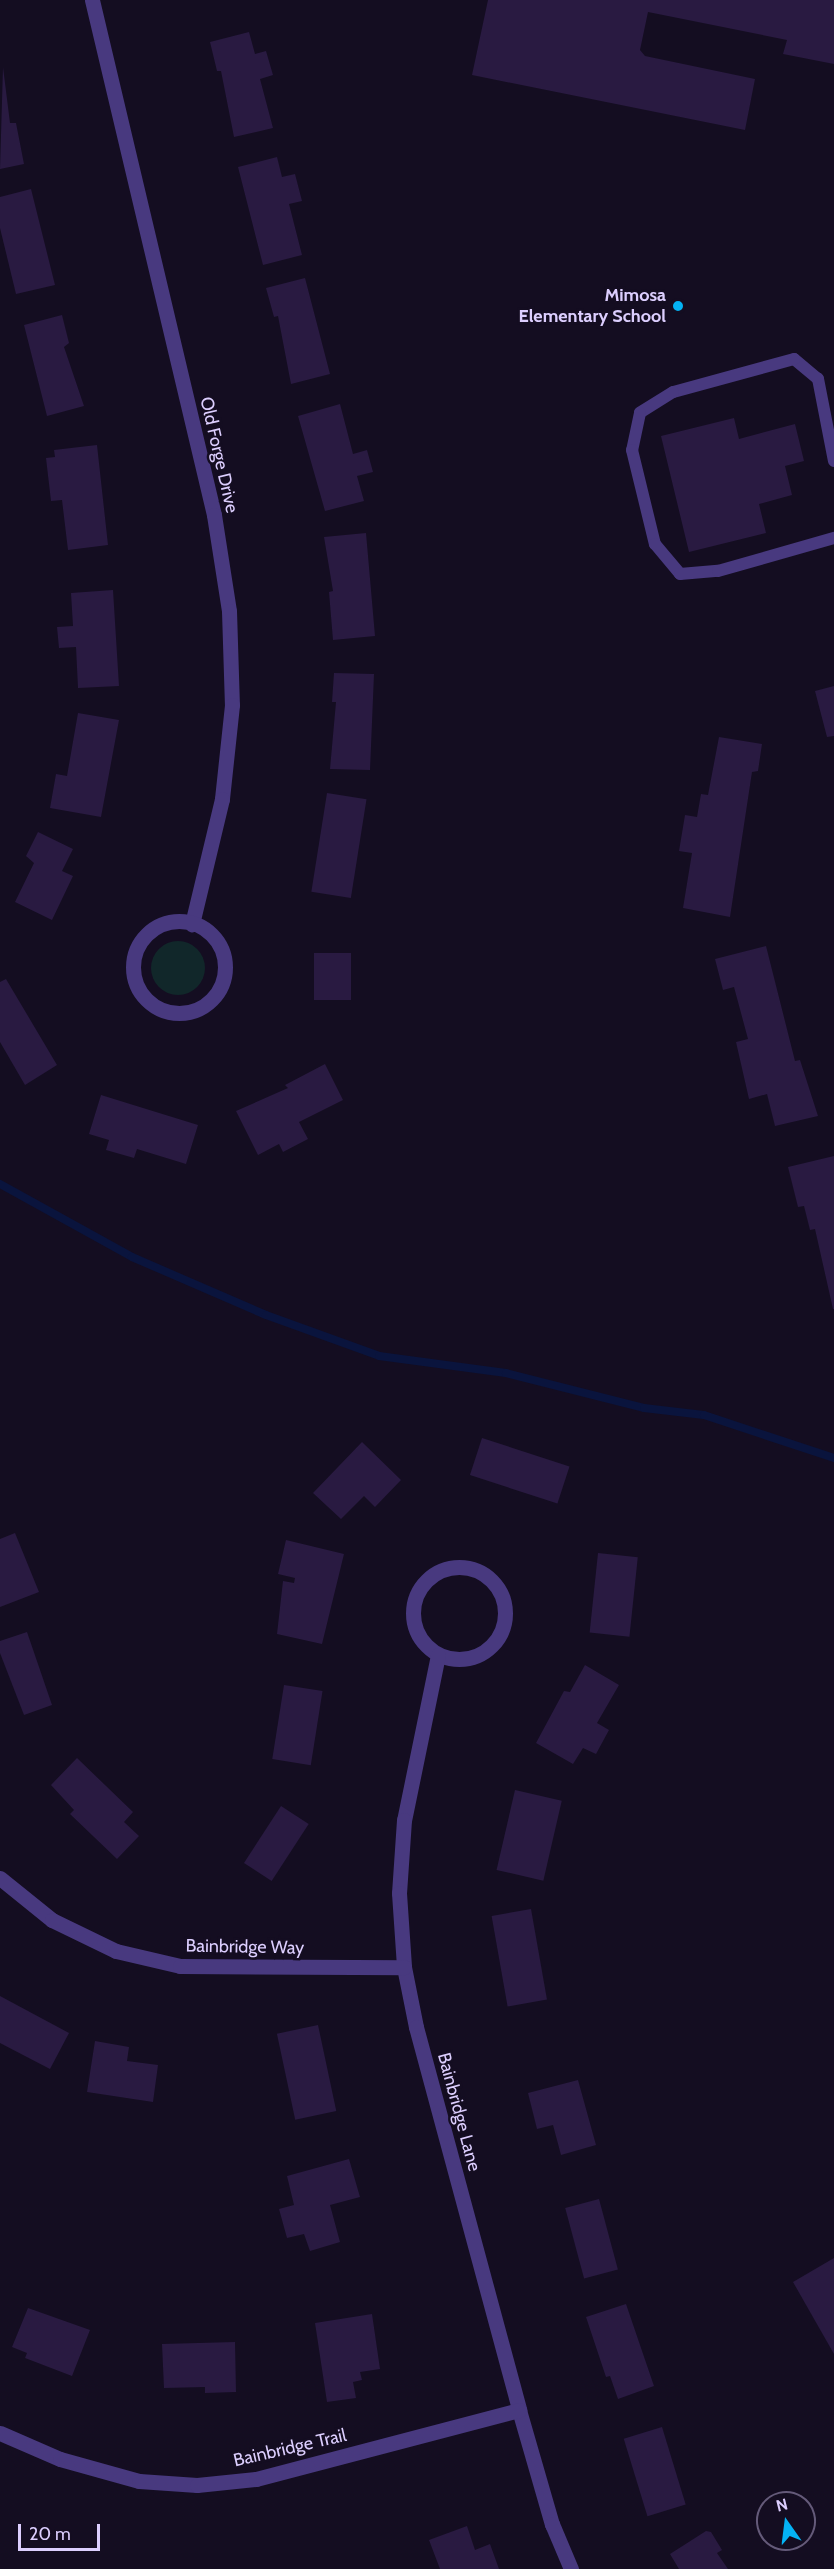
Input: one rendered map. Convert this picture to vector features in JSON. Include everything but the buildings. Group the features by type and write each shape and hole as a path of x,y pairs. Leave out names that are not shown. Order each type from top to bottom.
{"street":[{"name":"Old Forge Drive","path":"92,0 214,515 229,611 232,705 222,798 192,924"},
{"path":"168,922 192,924 210,934 220,946 224,975 219,989 197,1009 167,1012 153,1006 135,982 135,952 154,928 168,922"},
{"path":"453,1567 481,1571 494,1581 503,1595 504,1627 491,1647 470,1659 438,1655 417,1634 413,1605 418,1592 438,1571 453,1567"},
{"name":"Bainbridge Lane","path":"438,1655 404,1820 399,1893 404,1967 416,2027 519,2410 552,2524 571,2569"},
{"name":"Bainbridge Way","path":"0,1878 63,1925 116,1951 180,1966 404,1967"},
{"name":"Bainbridge Trail","path":"0,2433 60,2459 139,2481 197,2485 256,2479 519,2410"}],"lane":[{"path":"834,461 818,379 794,358 673,392 640,413 632,450 655,544 680,574 718,571 834,538"}],"green space":[{"path":"178,941 188,943 197,949 203,958 205,968 203,978 197,987 188,993 178,995 168,993 159,987 153,978 151,968 153,958 159,949 168,943"}],"waterway":[{"path":"0,1184 132,1257 266,1315 379,1356 506,1373 644,1408 704,1415 834,1458"}],"place":[{"name":"Mimosa Elementary School","path":"678,306"}]}
